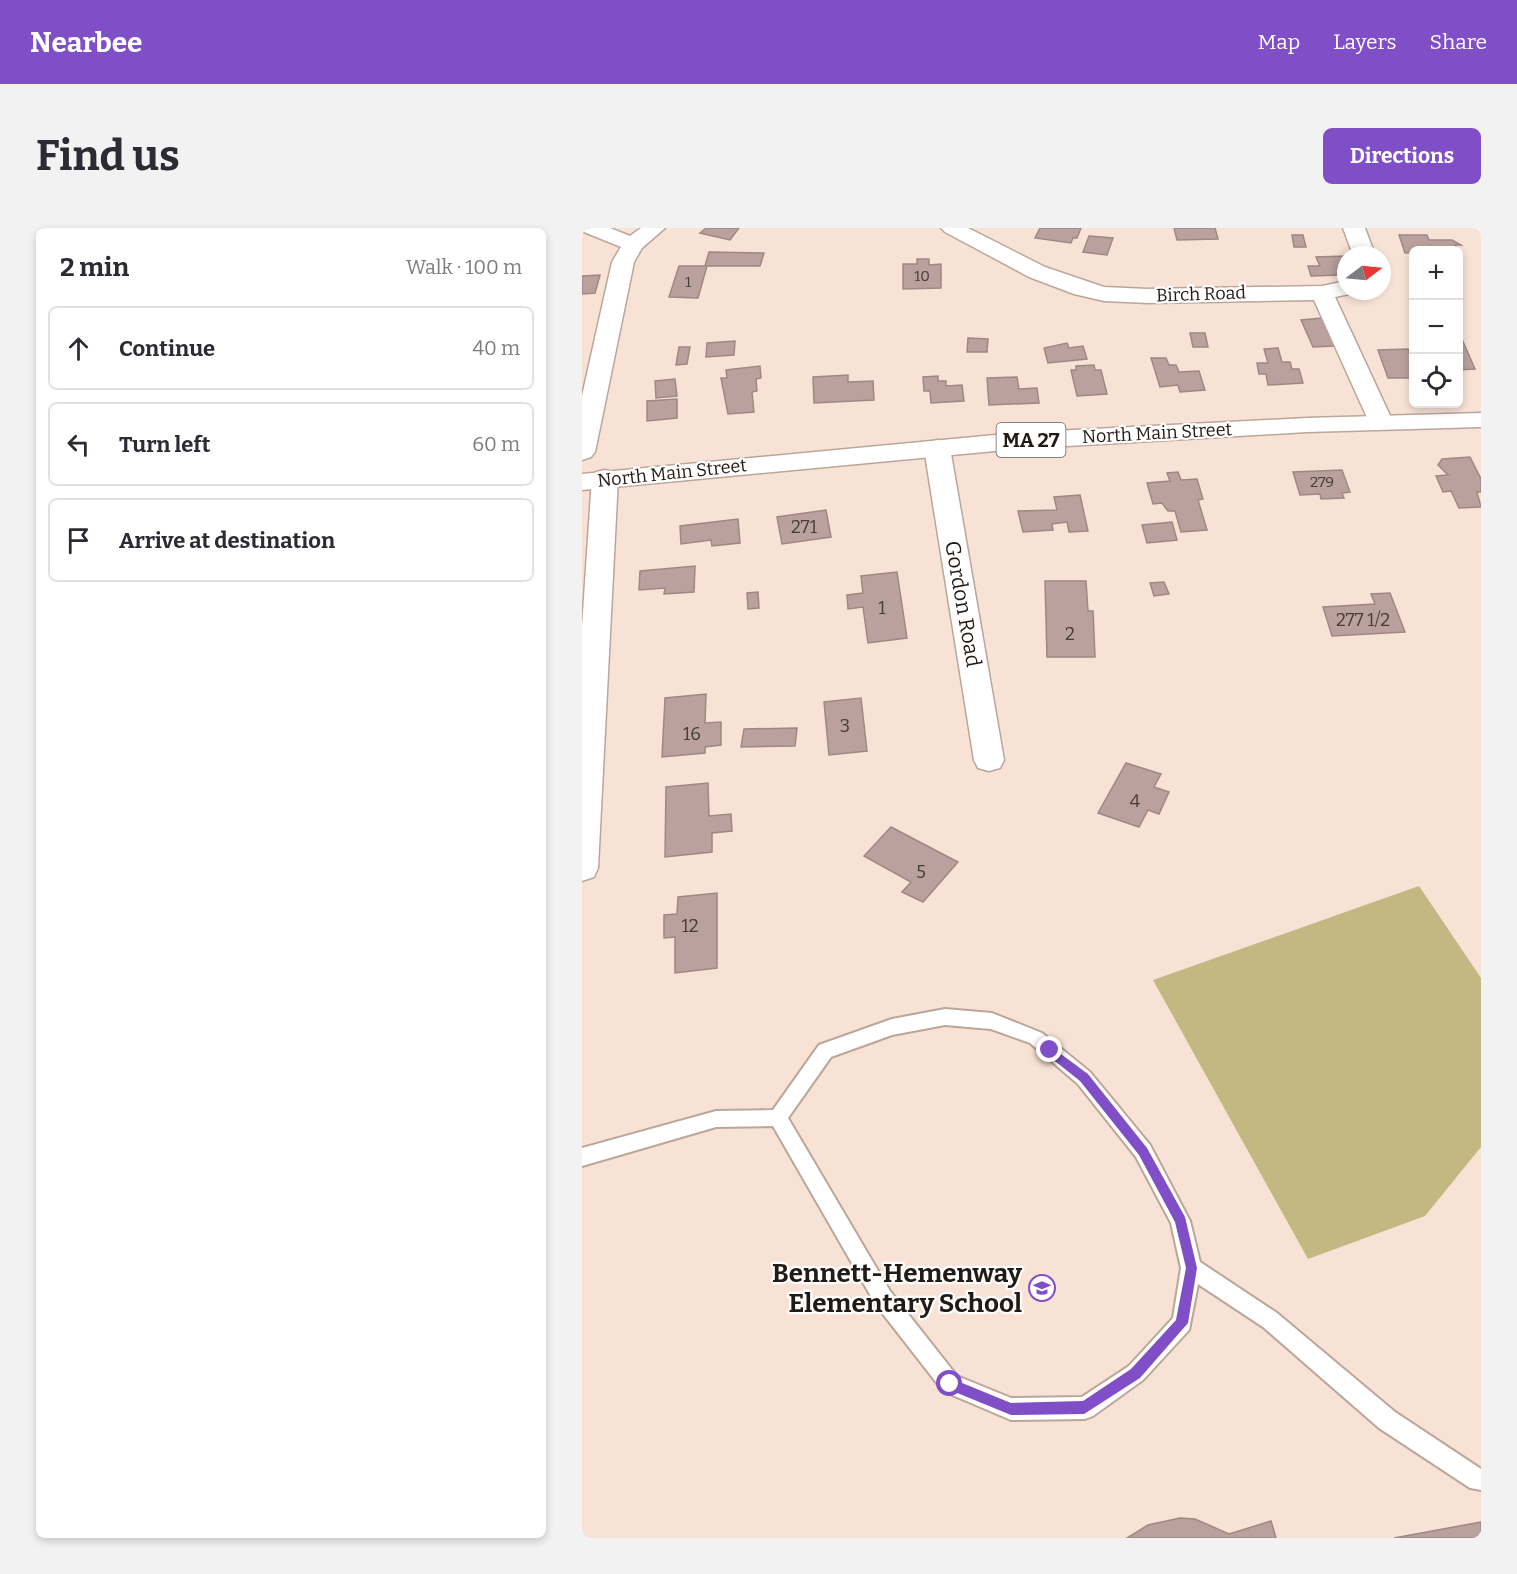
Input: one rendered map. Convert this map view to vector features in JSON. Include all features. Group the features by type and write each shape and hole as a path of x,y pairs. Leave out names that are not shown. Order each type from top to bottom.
{"street":[{"path":"591,228 633,244"},
{"path":"582,452 623,262 633,244 654,228"},
{"name":"Birch Road","path":"952,228 1036,272 1082,289 1104,294 1148,296 1322,292 1337,290"},
{"path":"1354,228 1361,246"},
{"path":"1322,292 1381,422"},
{"name":"North Main Street","path":"594,480 937,448 1126,434 1381,422 1481,420"},
{"name":"Gordon Road","path":"937,448 989,760"},
{"path":"582,868 594,480"}],"lane":[{"path":"945,1017 992,1021 1036,1038 1084,1078 1143,1151 1180,1221 1191,1268 1182,1323 1136,1374 1084,1408 1011,1409 950,1384 883,1298 778,1118 825,1051 892,1027 945,1017"},
{"path":"582,1157 716,1119 778,1118"},
{"path":"1191,1268 1270,1320 1387,1420 1478,1480"}],"shaded area":[{"path":"1419,886 1481,978 1481,1147 1425,1216 1308,1259 1153,980"}],"building":[{"path":"706,228 739,228 730,240 700,233"},
{"path":"1040,228 1081,228 1077,238 1073,238 1071,243 1035,238"},
{"path":"1174,228 1215,228 1218,239 1177,240"},
{"path":"1292,235 1303,235 1306,247 1294,247"},
{"path":"1399,235 1427,235 1429,240 1452,240 1461,245 1409,246 1409,253 1405,253"},
{"path":"1089,236 1113,238 1107,255 1083,252"},
{"path":"709,252 764,253 760,266 707,266 698,298 669,297 679,266 705,266"},
{"path":"1337,256 1337,275 1311,276 1308,266 1320,266 1316,257"},
{"path":"917,259 929,259 929,265 941,264 941,288 903,289 903,264 917,264"},
{"path":"600,275 595,293 582,294 582,276"},
{"path":"1322,318 1335,346 1313,347 1301,320"},
{"path":"1190,333 1205,333 1208,347 1193,347"},
{"path":"968,338 988,339 987,352 967,352"},
{"path":"735,341 734,355 706,357 707,343"},
{"path":"1463,341 1475,369 1463,370"},
{"path":"1067,343 1069,348 1083,346 1087,359 1048,363 1044,348"},
{"path":"679,347 690,347 687,364 676,365"},
{"path":"1278,348 1282,362 1290,362 1292,369 1299,369 1303,383 1268,385 1266,374 1259,374 1257,363 1268,363 1264,349"},
{"path":"1408,349 1409,378 1388,378 1378,350"},
{"path":"1151,358 1166,358 1169,365 1176,365 1179,372 1199,371 1205,390 1180,392 1178,385 1160,387"},
{"path":"1094,365 1095,370 1101,370 1107,394 1077,396 1071,370 1076,370 1076,366"},
{"path":"760,366 761,378 756,379 757,391 752,392 754,412 728,414 721,378 727,378 726,370"},
{"path":"848,375 848,382 873,381 874,400 814,403 813,377"},
{"path":"938,376 938,381 946,381 946,386 962,385 964,401 931,403 930,391 924,391 923,377"},
{"path":"1017,377 1019,389 1037,388 1039,403 989,405 987,378"},
{"path":"675,379 677,396 656,398 655,381"},
{"path":"677,399 677,418 647,421 647,401"},
{"path":"1470,457 1481,479 1481,492 1477,492 1481,507 1459,508 1451,491 1443,492 1436,476 1448,475 1438,465 1442,459"},
{"path":"1342,470 1350,492 1342,493 1344,498 1321,499 1320,494 1300,495 1293,472"},
{"path":"1178,472 1181,480 1197,479 1203,499 1198,500 1207,530 1181,532 1175,511 1168,511 1162,503 1153,504 1147,483 1170,481 1167,473"},
{"path":"1080,495 1088,531 1069,532 1067,522 1052,524 1053,530 1023,532 1018,511 1057,510 1054,497"},
{"path":"826,510 831,537 782,544 777,517"},
{"path":"738,519 740,543 712,546 711,540 681,544 680,526"},
{"path":"1172,522 1177,540 1147,543 1142,525"},
{"path":"695,566 694,592 664,594 665,588 639,590 640,571"},
{"path":"897,572 907,638 868,643 863,607 848,609 847,595 863,593 861,576"},
{"path":"1045,581 1086,581 1088,611 1093,611 1095,657 1047,657"},
{"path":"1164,582 1169,594 1154,596 1150,583"},
{"path":"758,592 759,608 748,609 747,593"},
{"path":"1390,593 1405,632 1332,636 1323,607 1375,604 1371,594"},
{"path":"706,694 705,723 721,722 721,745 705,747 705,753 662,757 665,698"},
{"path":"861,698 867,751 829,755 824,702"},
{"path":"797,728 795,746 741,747 744,729"},
{"path":"1126,763 1161,774 1154,787 1169,792 1159,814 1148,810 1139,827 1098,813"},
{"path":"708,783 709,816 731,814 732,831 712,833 712,852 665,857 666,787"},
{"path":"891,827 958,862 923,902 902,892 911,882 864,856"},
{"path":"717,893 717,968 675,973 675,937 664,938 664,915 677,914 678,897"},
{"path":"1180,1518 1195,1519 1229,1534 1271,1521 1276,1538 1127,1538 1148,1525"},
{"path":"1481,1522 1481,1538 1394,1538"}],"place":[{"name":"Bennett-Hemenway Elementary School","path":"1042,1288"}],"route":[{"path":"950,1384 1011,1409 1084,1408 1136,1374 1182,1323 1191,1268 1180,1221 1143,1151 1084,1078 1050,1050"}]}
